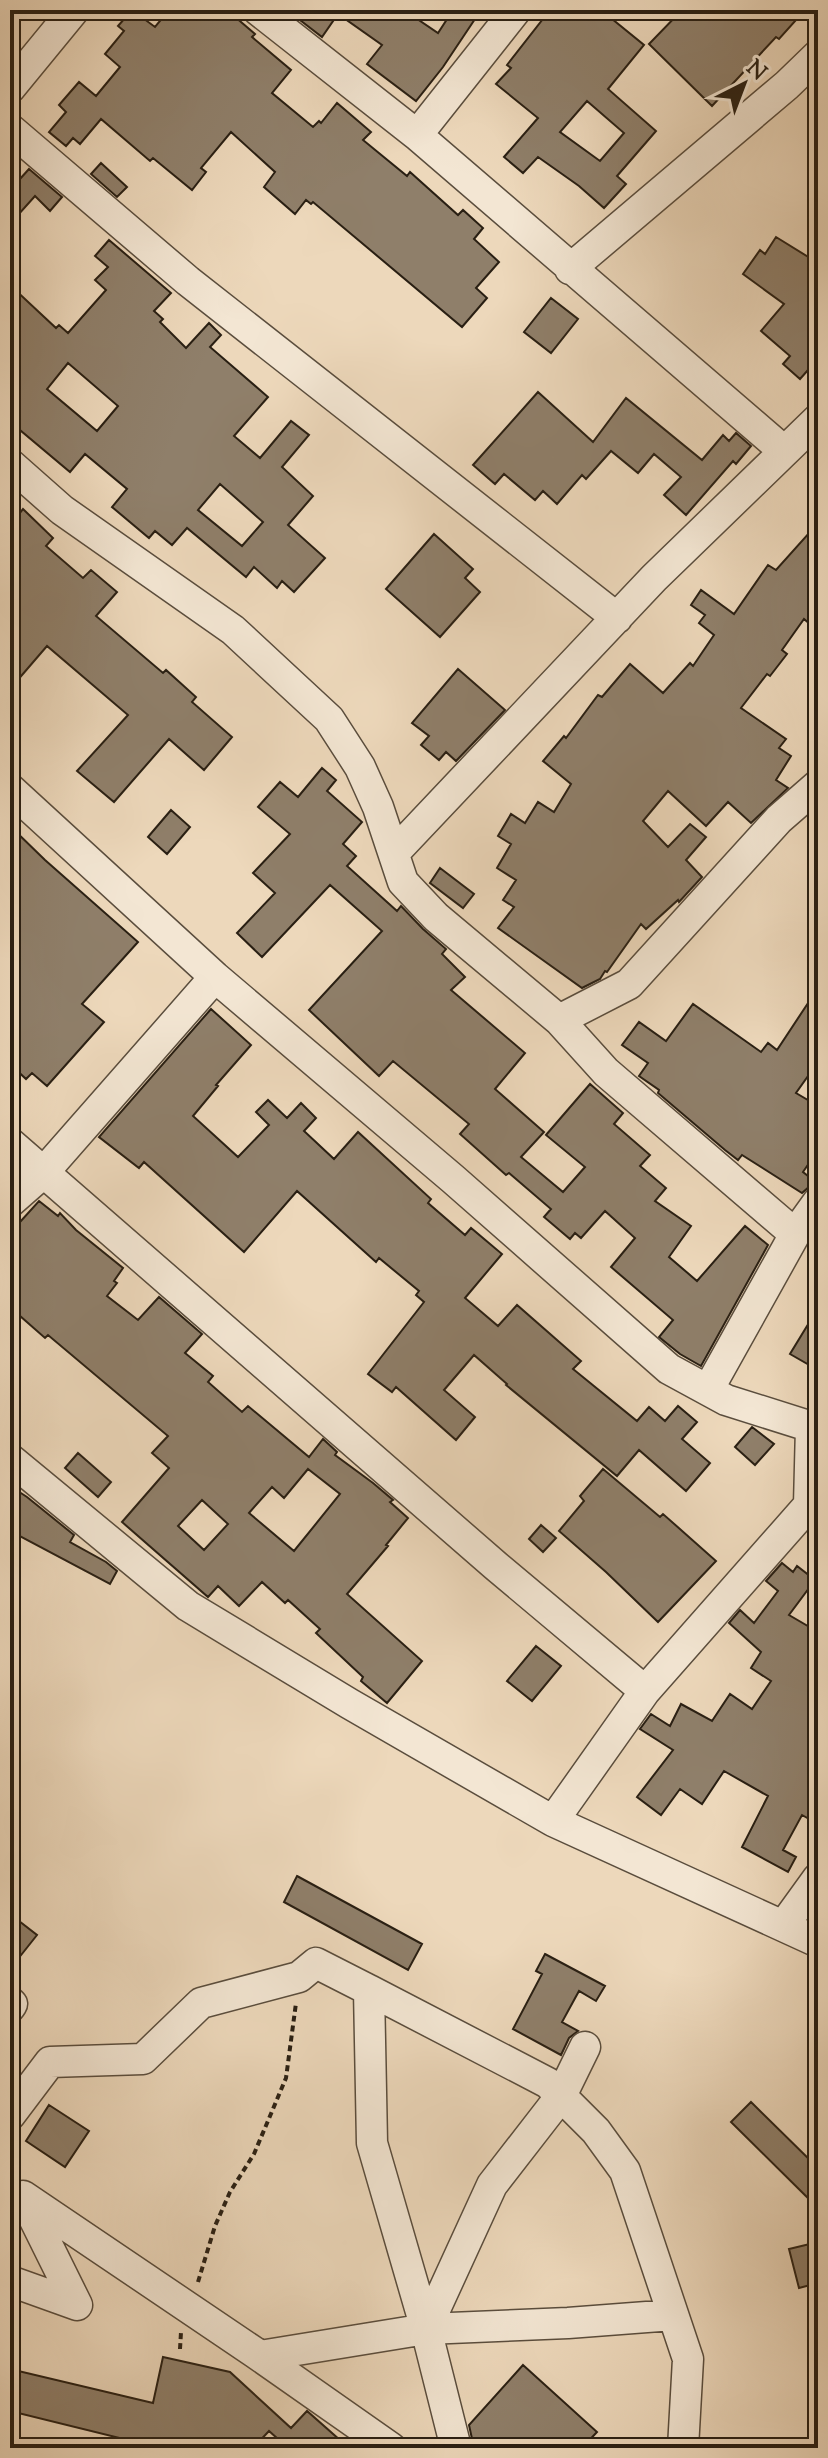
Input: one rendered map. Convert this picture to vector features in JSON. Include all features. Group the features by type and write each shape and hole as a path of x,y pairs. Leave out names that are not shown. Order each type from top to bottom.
{"street":[{"path":"258,10 417,135 784,451"},
{"path":"417,135 516,10"},
{"path":"10,88 65,13"},
{"path":"570,269 787,85 818,55"},
{"path":"10,129 188,281 617,618"},
{"path":"394,853 654,578 818,419"},
{"path":"10,464 62,510 233,630 329,719 360,767 378,807 403,882 436,917 559,1020 606,1072 795,1234"},
{"path":"559,1020 629,984 779,819 818,785"},
{"path":"10,789 215,977 453,1179 669,1369 726,1400 815,1428 809,1505 645,1691 553,1821"},
{"path":"10,1202 43,1173 215,977"},
{"path":"10,1143 502,1572 645,1691"},
{"path":"708,1390 795,1234 818,1202"},
{"path":"10,1459 188,1606 350,1704 553,1821 818,1942"},
{"path":"784,1925 818,1878"},
{"path":"10,2115 50,2062 143,2059 201,2003 299,1977 316,1963 548,2083 596,2131 625,2171 688,2359 683,2448"},
{"path":"369,1990 372,2143 426,2329 456,2448"},
{"path":"426,2329 492,2185 561,2096 585,2047"},
{"path":"17,2191 391,2448"},
{"path":"10,2281 77,2305 17,2191"},
{"path":"260,2356 426,2329 673,2315"}],"path":[{"path":"180,2349 181,2331 215,2226 230,2192 254,2154 286,2078 299,1977"}],"building":[{"path":"132,10 155,27 169,10 227,10 255,34 252,37 291,70 272,93 313,127 319,121 321,123 337,103 371,132 363,140 407,176 410,172 458,215 463,210 483,228 474,239 499,262 476,288 487,298 462,327 313,202 311,204 306,200 295,214 264,187 275,172 231,132 201,168 206,172 192,190 153,158 150,161 101,119 80,144 73,138 66,146 49,132 66,112 59,105 79,82 96,96 120,67 105,54 124,31 118,26"},
{"path":"287,10 404,10 438,33 453,10 481,10 416,101 367,64 382,45 338,14 322,37"},
{"path":"550,10 601,10 644,45 608,89 656,131 617,176 626,184 604,208 538,157 523,173 504,157 538,118 496,84 511,68 507,65","holes":["587,101 624,133 600,161 560,132"]},
{"path":"682,10 698,10 707,19 715,10 805,10 712,106 649,44"},
{"path":"101,163 127,187 117,197 91,174"},
{"path":"29,169 62,197 50,211 35,196 10,224 10,190"},
{"path":"776,237 818,263 818,379 808,370 800,379 783,364 790,356 761,331 784,304 743,274 760,250 765,254"},
{"path":"109,240 171,293 154,311 163,319 160,322 186,348 209,323 221,335 210,347 268,397 234,436 260,458 291,421 309,435 282,467 313,496 288,525 325,558 294,592 282,581 277,588 254,567 246,577 187,528 172,545 155,531 149,538 112,507 127,489 85,454 70,472 21,431 10,444 10,285 56,328 59,325 68,333 106,290 95,280 108,267 95,256","holes":["68,363 118,406 97,431 47,389","220,484 263,522 242,546 198,510"]},
{"path":"551,298 578,319 551,353 524,332"},
{"path":"538,392 593,442 626,398 702,460 723,435 729,441 736,433 751,446 736,464 733,461 686,515 664,495 681,477 654,454 638,473 611,451 586,479 582,475 557,504 543,491 535,500 504,474 495,484 473,465"},
{"path":"23,509 53,538 46,546 83,578 91,570 117,592 96,616 163,673 166,670 196,697 192,702 232,737 204,770 169,739 114,802 77,771 128,715 47,646 10,689 10,525"},
{"path":"818,523 818,631 804,619 782,650 787,654 741,708 786,739 779,748 791,756 776,780 788,788 751,823 728,802 706,826 668,791 643,821 668,847 690,824 706,837 686,860 702,877 679,902 646,929 641,924 607,972 582,988 498,928 514,907 503,900 516,880 497,868 511,844 498,836 511,814 525,823 538,802 554,812 571,784 543,761 564,736 566,738 598,695 602,697 630,664 663,693 690,663 693,666 714,635 699,623 705,615 691,605 701,590 734,614 768,565 776,570"},
{"path":"434,534 473,569 465,578 480,592 440,637 386,589"},
{"path":"458,669 505,710 456,761 446,752 439,760 421,745 429,736 412,723"},
{"path":"322,768 336,780 327,791 362,822 343,844 356,856 347,866 397,911 401,906 446,949 442,954 465,977 451,990 525,1053 495,1089 544,1132 521,1157 563,1192 585,1167 546,1135 590,1084 623,1113 614,1124 650,1155 640,1166 666,1188 655,1201 691,1226 669,1257 697,1281 745,1226 768,1245 701,1366 659,1337 673,1320 611,1267 635,1238 605,1211 581,1238 575,1233 570,1239 544,1217 551,1209 460,1134 469,1124 393,1061 379,1076 309,1010 382,931 330,885 262,957 237,933 275,893 253,873 290,834 258,807 280,782 298,797"},
{"path":"171,810 190,827 167,854 148,837"},
{"path":"10,826 138,942 82,1004 104,1022 47,1086 32,1073 26,1079 10,1064"},
{"path":"440,868 474,894 463,908 430,883"},
{"path":"818,988 818,1062 796,1093 818,1106 818,1150 803,1172 818,1184 802,1193 742,1155 738,1160 725,1150 658,1093 659,1090 639,1076 648,1063 622,1045 639,1022 666,1041 693,1004 761,1052 768,1043 777,1050"},
{"path":"211,1009 251,1045 193,1116 238,1157 269,1125 256,1112 268,1100 287,1118 301,1103 316,1118 304,1131 334,1159 358,1132 431,1199 428,1203 465,1235 471,1228 502,1254 465,1298 498,1326 517,1305 581,1361 573,1369 637,1421 649,1407 665,1421 678,1406 697,1422 682,1439 710,1463 686,1491 639,1450 617,1476 474,1355 444,1390 475,1417 456,1440 396,1387 392,1392 368,1374 424,1302 416,1295 419,1291 379,1258 376,1262 297,1191 244,1252 144,1162 139,1168 99,1137"},
{"path":"39,1201 58,1216 60,1213 123,1268 107,1296 138,1320 159,1297 202,1334 185,1353 213,1376 208,1382 242,1412 248,1406 309,1457 323,1439 337,1452 335,1455 393,1500 390,1502 408,1518 347,1594 422,1661 387,1703 361,1681 363,1677 316,1633 320,1629 262,1582 239,1606 218,1586 208,1597 122,1522 169,1468 152,1453 168,1436 48,1335 45,1338 20,1316 10,1328 10,1233","holes":["308,1469 340,1494 294,1551 249,1513 272,1487 284,1498","202,1500 228,1524 204,1550 178,1526"]},
{"path":"818,1308 818,1370 790,1354"},
{"path":"752,1427 774,1444 755,1465 735,1447"},
{"path":"78,1453 111,1482 98,1497 65,1468"},
{"path":"603,1469 660,1517 663,1514 716,1561 658,1622 559,1531 584,1501 580,1496"},
{"path":"10,1486 74,1535 70,1542 117,1571 110,1584 10,1531"},
{"path":"541,1525 556,1538 543,1552 529,1539"},
{"path":"782,1563 793,1572 797,1566 815,1580 789,1615 818,1632 818,1824 802,1815 783,1850 796,1857 788,1872 742,1847 768,1796 724,1771 702,1804 680,1789 661,1815 637,1797 673,1750 640,1729 651,1714 670,1726 681,1704 712,1721 730,1694 752,1709 771,1681 751,1668 761,1652 729,1623 740,1610 754,1623 778,1591 766,1581"},
{"path":"536,1646 561,1666 532,1701 507,1681"},
{"path":"297,1876 422,1944 408,1970 284,1902"},
{"path":"10,1914 37,1935 10,1969"},
{"path":"545,1954 605,1986 596,2001 579,1991 562,2022 578,2031 569,2038 561,2055 513,2029 542,1974 536,1971"},
{"path":"751,2102 818,2168 818,2208 731,2122"},
{"path":"49,2105 89,2131 65,2167 26,2141"},
{"path":"818,2242 818,2283 799,2288 789,2249"},
{"path":"163,2357 230,2372 291,2428 307,2411 349,2448 288,2448 269,2431 253,2448 144,2448 144,2444 10,2411 10,2369 153,2403"},
{"path":"523,2365 597,2432 582,2448 474,2448 469,2425"}]}
